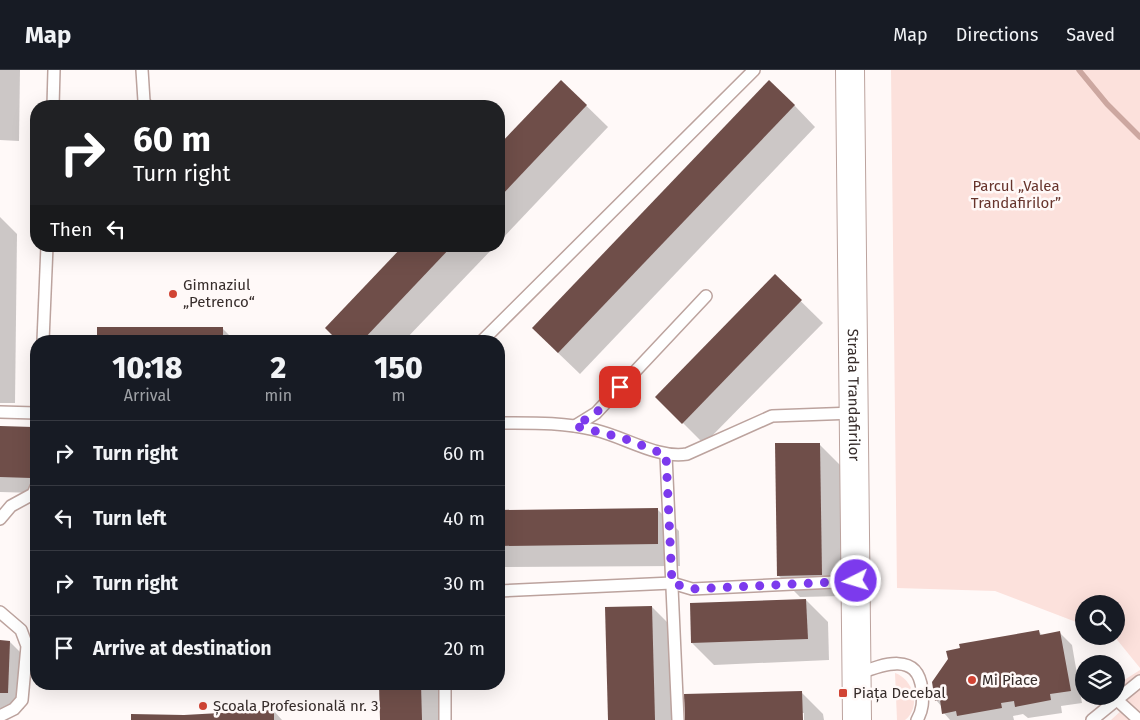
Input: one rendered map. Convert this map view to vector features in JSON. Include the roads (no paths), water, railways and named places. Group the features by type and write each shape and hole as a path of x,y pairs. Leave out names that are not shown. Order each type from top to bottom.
{"main road":[{"name":"Strada Trandafirilor","path":"850,70 857,720"}],"lane":[{"path":"53,100 54,70"},
{"path":"142,70 144,100"},
{"path":"488,335 754,70"},
{"path":"43,335 47,252"},
{"path":"575,426 596,413 706,296"},
{"path":"0,412 30,413"},
{"path":"505,423 575,426 623,438 666,455 687,454 772,416 855,413"},
{"path":"666,455 678,720"},
{"path":"0,520 11,506 30,496"},
{"path":"505,591 672,583 692,589 856,581"},
{"path":"0,612 21,630 27,646 22,700 14,710 0,716"},
{"path":"857,674 888,663 907,665 915,671 919,676 922,697 922,709 918,720"},
{"path":"1125,693 1140,681"},
{"path":"445,690 445,720"},
{"path":"1092,720 1111,705"},
{"path":"1122,705 1139,720"}],"waterway":[{"path":"1079,70 1107,104 1140,137"}],"place":[{"name":"Gimnaziul „Petrenco“","path":"173,294"},
{"name":"Mi Piace","path":"972,680"},
{"name":"Piața Decebal","path":"843,693"},
{"name":"Școala Profesională nr. 3","path":"203,706"}],"park label":[{"name":"Parcul „Valea Trandafirilor”","path":"1016,194"}]}
